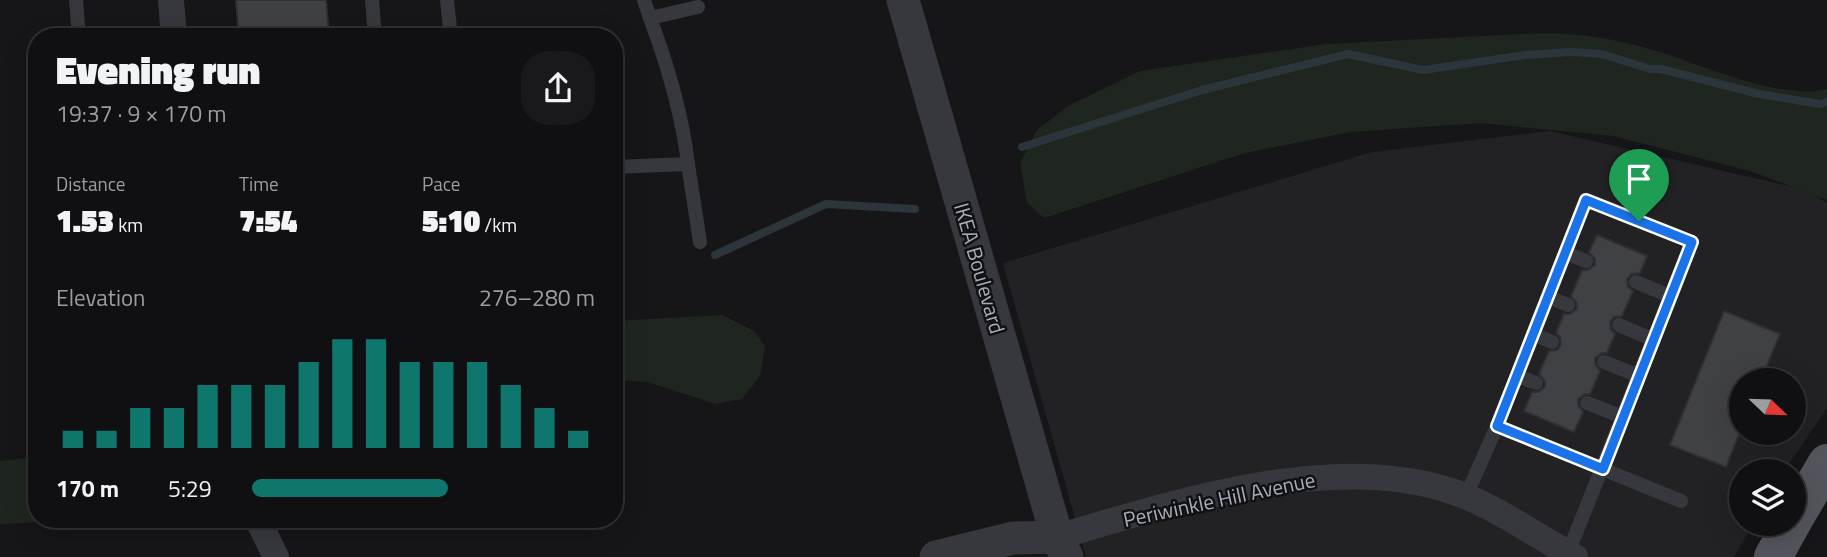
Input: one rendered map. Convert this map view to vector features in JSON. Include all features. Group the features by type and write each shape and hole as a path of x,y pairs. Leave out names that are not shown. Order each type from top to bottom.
{"main road":[{"path":"1806,499 1827,463"},
{"path":"1773,557 1785,536"}],"street":[{"path":"171,0 173,28"},
{"name":"IKEA Boulevard","path":"902,0 1059,550"},
{"name":"Periwinkle Hill Avenue","path":"1021,557 1059,550 1206,498 1304,478 1364,476 1400,479 1466,496 1572,555"},
{"path":"262,528 275,557"},
{"name":"Periwinkle Hill Avenue","path":"936,557 1013,538 1059,550"}],"lane":[{"path":"76,0 78,28"},
{"path":"372,0 374,28"},
{"path":"447,0 450,28"},
{"path":"644,0 669,69 684,128 700,242"},
{"path":"650,18 698,7"},
{"path":"623,167 688,164"},
{"path":"1466,496 1497,426 1586,200 1692,242 1572,555"},
{"path":"1565,253 1586,261"},
{"path":"1636,282 1670,296"},
{"path":"1548,297 1568,304"},
{"path":"1619,325 1654,340"},
{"path":"1533,334 1552,342"},
{"path":"1604,362 1639,376"},
{"path":"1517,376 1535,383"},
{"path":"1587,403 1623,417"},
{"path":"1497,426 1681,501"}],"shaded area":[{"path":"1543,33 1579,35 1627,43 1759,85 1784,90 1827,89 1827,200 1750,171 1613,136 1481,123 1350,132 1245,153 1044,218 1027,203 1020,163 1037,130 1068,106 1140,71 1326,44"},
{"path":"1550,131 1806,190 1827,203 1827,408 1806,439 1806,368 1729,368 1729,445 1802,445 1792,459 1729,459 1729,536 1746,536 1734,557 1086,557 1003,263 1372,152"},
{"path":"722,315 754,331 765,346 760,376 742,399 715,404 648,382 623,381 623,320"},
{"path":"28,458 28,523 0,524 0,461"}],"building":[{"path":"236,0 326,0 328,28 238,28"},
{"path":"1597,235 1647,256 1640,273 1631,274 1627,279 1628,287 1633,291 1622,316 1614,317 1610,322 1611,330 1615,334 1607,353 1595,358 1595,364 1600,371 1590,394 1578,399 1578,405 1583,412 1574,432 1524,411 1532,392 1538,392 1545,387 1545,381 1539,374 1549,351 1557,350 1561,345 1560,337 1556,333 1564,314 1570,314 1577,309 1577,303 1571,296 1582,270 1588,270 1595,265 1595,259 1589,252"},
{"path":"1724,311 1780,334 1766,368 1729,368 1729,445 1735,445 1726,467 1670,445"}],"waterway":[{"path":"1022,147 1202,90 1348,54 1423,70 1526,55 1571,52 1602,54 1650,69 1661,69 1759,94 1820,104 1827,102"},
{"path":"715,255 826,204 915,209"}],"route":[{"path":"1586,200 1639,221 1692,242 1603,469 1497,426 1586,200"}]}
